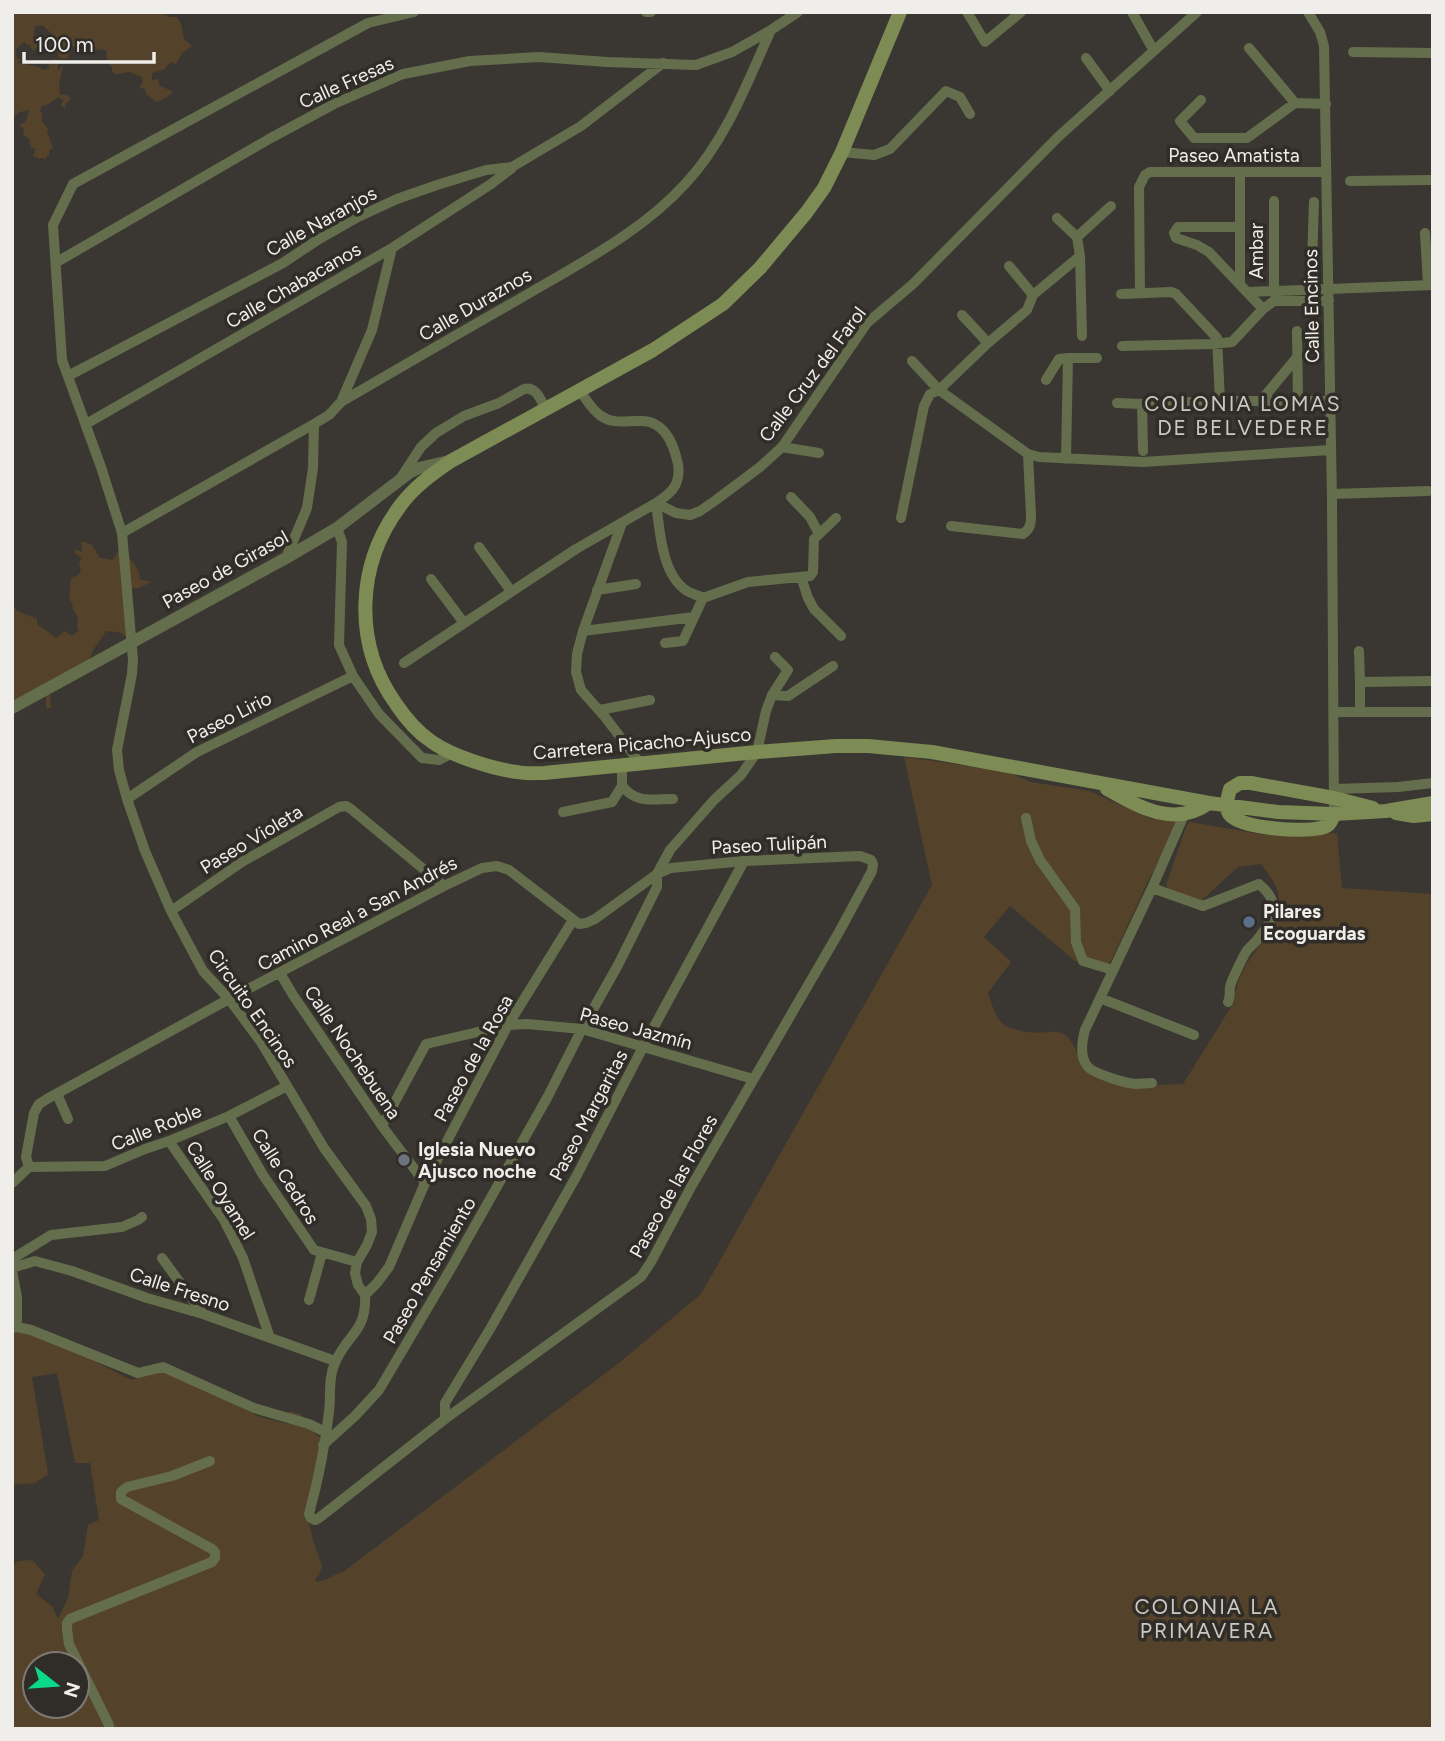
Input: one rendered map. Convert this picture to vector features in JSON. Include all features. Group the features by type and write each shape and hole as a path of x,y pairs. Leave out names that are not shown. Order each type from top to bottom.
{"main road":[{"name":"Carretera Picacho-Ajusco","path":"900,12 842,152 824,188 760,268 723,304 653,350 452,461 425,479 412,492 384,531 370,564 366,583 364,618 369,650 382,682 410,723 435,744 496,768 519,773 544,773 836,746 896,747 1226,805"},
{"path":"1091,781 1159,813 1184,815 1209,803"},
{"path":"1433,803 1386,811 1334,814 1332,821 1325,827 1295,830 1243,823 1231,816 1226,805 1230,789 1240,783 1251,783 1334,794 1386,811 1414,816 1433,814"}],"street":[{"name":"Circuito Encinos","path":"357,1262 372,1232 372,1219 366,1206 324,1148 261,1042 229,999 202,971 171,911 145,851 127,799 119,771 117,750 132,674 132,643 122,533 62,360 53,225 73,184 368,23 415,12"},
{"name":"Calle Fresas","path":"57,262 269,139 334,104 403,74 470,61 539,57 696,65 732,52 799,12"},
{"path":"967,12 985,42 1021,12"},
{"path":"1132,12 1154,51"},
{"name":"Calle Cruz del Farol","path":"656,503 676,513 690,514 700,511 760,467 782,447 867,323 913,284 1058,137 1197,12"},
{"name":"Calle Encinos","path":"1308,12 1320,32 1324,46 1326,104 1322,173 1326,288 1329,300 1325,401 1332,494 1334,814"},
{"name":"Calle Duraznos","path":"122,533 314,424 329,415 341,402 612,244 663,206 687,183 708,155 736,108 771,30"},
{"path":"1249,48 1295,103"},
{"path":"1353,52 1433,53"},
{"path":"1086,58 1110,91"},
{"name":"Calle Naranjos","path":"68,376 283,263 316,240 358,217 437,185 486,170 512,167 581,127 663,63"},
{"path":"842,152 874,155 890,149 946,91 960,97 970,114"},
{"path":"1201,100 1180,121 1194,138 1247,138 1295,103 1326,104"},
{"name":"Calle Chabacanos","path":"86,424 391,248 491,184 512,167"},
{"name":"Paseo Amatista","path":"1140,293 1139,187 1150,172 1322,173"},
{"path":"1240,172 1238,227 1243,288"},
{"path":"1350,180 1433,180"},
{"name":"Ambar","path":"1274,201 1274,295"},
{"path":"1311,300 1314,202"},
{"path":"1077,236 1111,206"},
{"path":"1057,218 1077,236 1082,336"},
{"path":"1238,227 1178,227 1174,233 1176,238 1209,252 1264,309"},
{"path":"1122,346 1232,342 1274,295 1326,288 1431,285 1425,233"},
{"path":"341,402 372,330 391,248"},
{"path":"901,518 923,406 930,394 939,390 1027,310 1033,295 1080,256"},
{"path":"1009,266 1033,295"},
{"path":"1243,288 1274,295 1329,300"},
{"path":"1121,294 1171,292 1177,295 1217,338 1220,401"},
{"path":"962,315 988,343"},
{"path":"1297,331 1298,401"},
{"path":"1260,402 1298,356"},
{"path":"1066,459 1068,358"},
{"path":"1046,380 1059,359 1097,358"},
{"path":"912,361 939,390 1028,454 1039,457 1143,462 1330,450"},
{"path":"400,480 421,447 436,433 464,416 488,408 529,388 534,390 546,410"},
{"path":"404,663 576,549 669,495 676,486 677,459 669,438 662,429 645,421 610,420 592,408 580,391"},
{"path":"1117,403 1325,401"},
{"path":"1142,404 1143,451"},
{"path":"286,558 307,508 313,468 314,424"},
{"path":"782,447 820,453"},
{"path":"951,526 1023,534 1028,530 1031,516 1028,454"},
{"name":"Paseo de Girasol","path":"12,708 337,528 419,468 452,461"},
{"path":"1332,494 1428,491"},
{"path":"791,497 810,517 819,534"},
{"path":"656,503 667,566 679,584 703,598 748,582 810,576 813,572 814,539 836,518"},
{"path":"622,523 583,631 576,672 581,690 600,710 640,763"},
{"path":"337,528 342,542 339,645 353,676 379,713 422,758 439,760 452,752"},
{"path":"479,547 511,591"},
{"path":"801,577 814,609 841,636"},
{"path":"431,579 464,623"},
{"path":"597,590 636,584"},
{"path":"664,643 683,641 703,598"},
{"path":"583,631 694,617"},
{"path":"1359,651 1360,712"},
{"path":"573,920 586,923 595,919 657,874 670,850 714,800 741,775 757,752 766,710 788,670 775,657"},
{"path":"772,695 788,696 833,666"},
{"name":"Paseo Lirio","path":"127,799 197,752 353,676"},
{"path":"1360,682 1433,681"},
{"path":"600,710 650,700"},
{"path":"1334,712 1433,712"},
{"path":"563,811 612,802 622,786 622,765"},
{"path":"1334,794 1433,783"},
{"path":"622,786 636,799 673,799"},
{"name":"Paseo Violeta","path":"171,911 242,862 339,807 346,806 444,886"},
{"path":"1152,1083 1132,1084 1089,1068 1083,1057 1082,1042 1085,1030 1184,815"},
{"path":"1026,818 1031,841 1040,860 1075,908 1076,942 1083,961 1113,970"},
{"name":"Paseo Tulipán","path":"657,874 671,868 744,861 860,856 871,860 872,871"},
{"name":"Paseo Margaritas","path":"445,1419 445,1403 577,1175 744,861"},
{"name":"Camino Real a San Andrés","path":"29,1167 26,1157 34,1113 39,1104 229,999 482,868 497,866 509,870 573,920"},
{"name":"Paseo de las Flores","path":"319,1518 445,1419 641,1277 872,871"},
{"name":"Paseo Pensamiento","path":"323,1445 379,1390 450,1270 618,965 657,887 657,874"},
{"path":"1152,888 1203,906 1259,884 1270,893 1274,903 1271,917 1247,951 1230,985 1231,997 1228,1002"},
{"name":"Paseo de la Rosa","path":"319,1518 315,1520 309,1514 319,1479 329,1413 331,1373 335,1361 363,1321 365,1295 389,1267 425,1183 508,1025 573,920"},
{"name":"Calle Nochebuena","path":"280,973 382,1126 425,1183"},
{"path":"1100,998 1194,1035"},
{"name":"Paseo Jazmín","path":"382,1126 426,1044 508,1025 582,1029 753,1079"},
{"name":"Calle Roble","path":"29,1167 105,1166 229,1116 287,1086"},
{"path":"57,1094 68,1119"},
{"name":"Calle Cedros","path":"229,1116 299,1230 314,1250 322,1253"},
{"name":"Calle Oyamel","path":"169,1141 224,1220 243,1258 270,1338"},
{"path":"12,1183 29,1167"},
{"path":"12,1259 51,1235 122,1227 142,1217"},
{"path":"309,1300 322,1253 357,1262 355,1273 358,1285 365,1295"},
{"path":"162,1258 203,1314"},
{"name":"Calle Fresno","path":"12,1270 35,1261 72,1271 335,1361"},
{"path":"12,1270 17,1297 15,1328 31,1330 138,1373 163,1367 254,1408 309,1424 326,1432"},
{"path":"109,1729 109,1724 69,1644 67,1623 70,1619 212,1562 215,1558 212,1549 121,1499 121,1492 127,1487 172,1476 211,1461"}],"shaded area":[{"path":"12,12 160,12 169,17 177,17 184,39 192,46 183,52 176,64 170,62 165,69 152,73 152,80 158,79 159,85 173,92 157,102 146,94 145,89 140,88 143,84 142,77 130,72 115,74 112,71 106,50 90,49 86,44 79,49 72,46 67,59 60,58 52,41 52,34 42,25 35,26 33,39 40,43 34,51 30,48 31,44 24,42 16,49 17,59 22,59 17,63 40,67 42,70 50,68 48,64 52,64 52,59 62,60 57,67 59,70 63,65 60,95 66,94 71,99 65,108 61,106 63,100 58,97 42,106 42,121 48,129 53,148 46,159 40,159 33,156 36,149 31,148 29,139 23,134 24,129 19,125 25,122 30,110 20,112 12,118"},
{"path":"81,541 92,545 100,558 113,560 119,550 133,562 140,579 151,582 131,589 130,638 118,632 106,631 89,661 50,693 51,708 46,708 46,697 12,702 12,602 17,611 37,619 37,624 56,638 65,631 72,636 79,630 78,617 69,599 71,578 81,571 79,563 82,558 74,549 82,552"},
{"path":"904,757 1005,771 1031,782 1089,791 1152,819 1176,821 1172,837 1148,881 1111,961 1106,965 1075,961 1010,906 984,937 1011,962 988,993 995,1013 1002,1023 1017,1030 1063,1034 1075,1048 1081,1063 1133,1088 1183,1084 1234,1002 1243,971 1277,913 1278,892 1261,864 1238,867 1201,901 1166,886 1189,822 1267,835 1337,833 1342,888 1433,894 1433,1729 12,1729 12,1567 18,1561 32,1560 45,1574 36,1594 52,1606 58,1619 68,1598 72,1571 83,1556 88,1525 99,1520 90,1463 75,1463 57,1373 32,1377 48,1474 35,1483 12,1485 12,1330 37,1335 73,1350 131,1380 165,1370 260,1417 289,1424 283,1417 290,1411 302,1415 311,1427 308,1429 321,1438 324,1476 308,1516 322,1566 315,1579 317,1582 343,1572 619,1363 701,1294 932,885"}],"place":[{"name":"Pilares Ecoguardas","path":"1249,922"},
{"name":"Iglesia Nuevo Ajusco noche","path":"404,1160"}],"district":[{"name":"COLONIA LOMAS DE BELVEDERE","path":"1243,416"},
{"name":"COLONIA LA PRIMAVERA","path":"1207,1619"}]}
